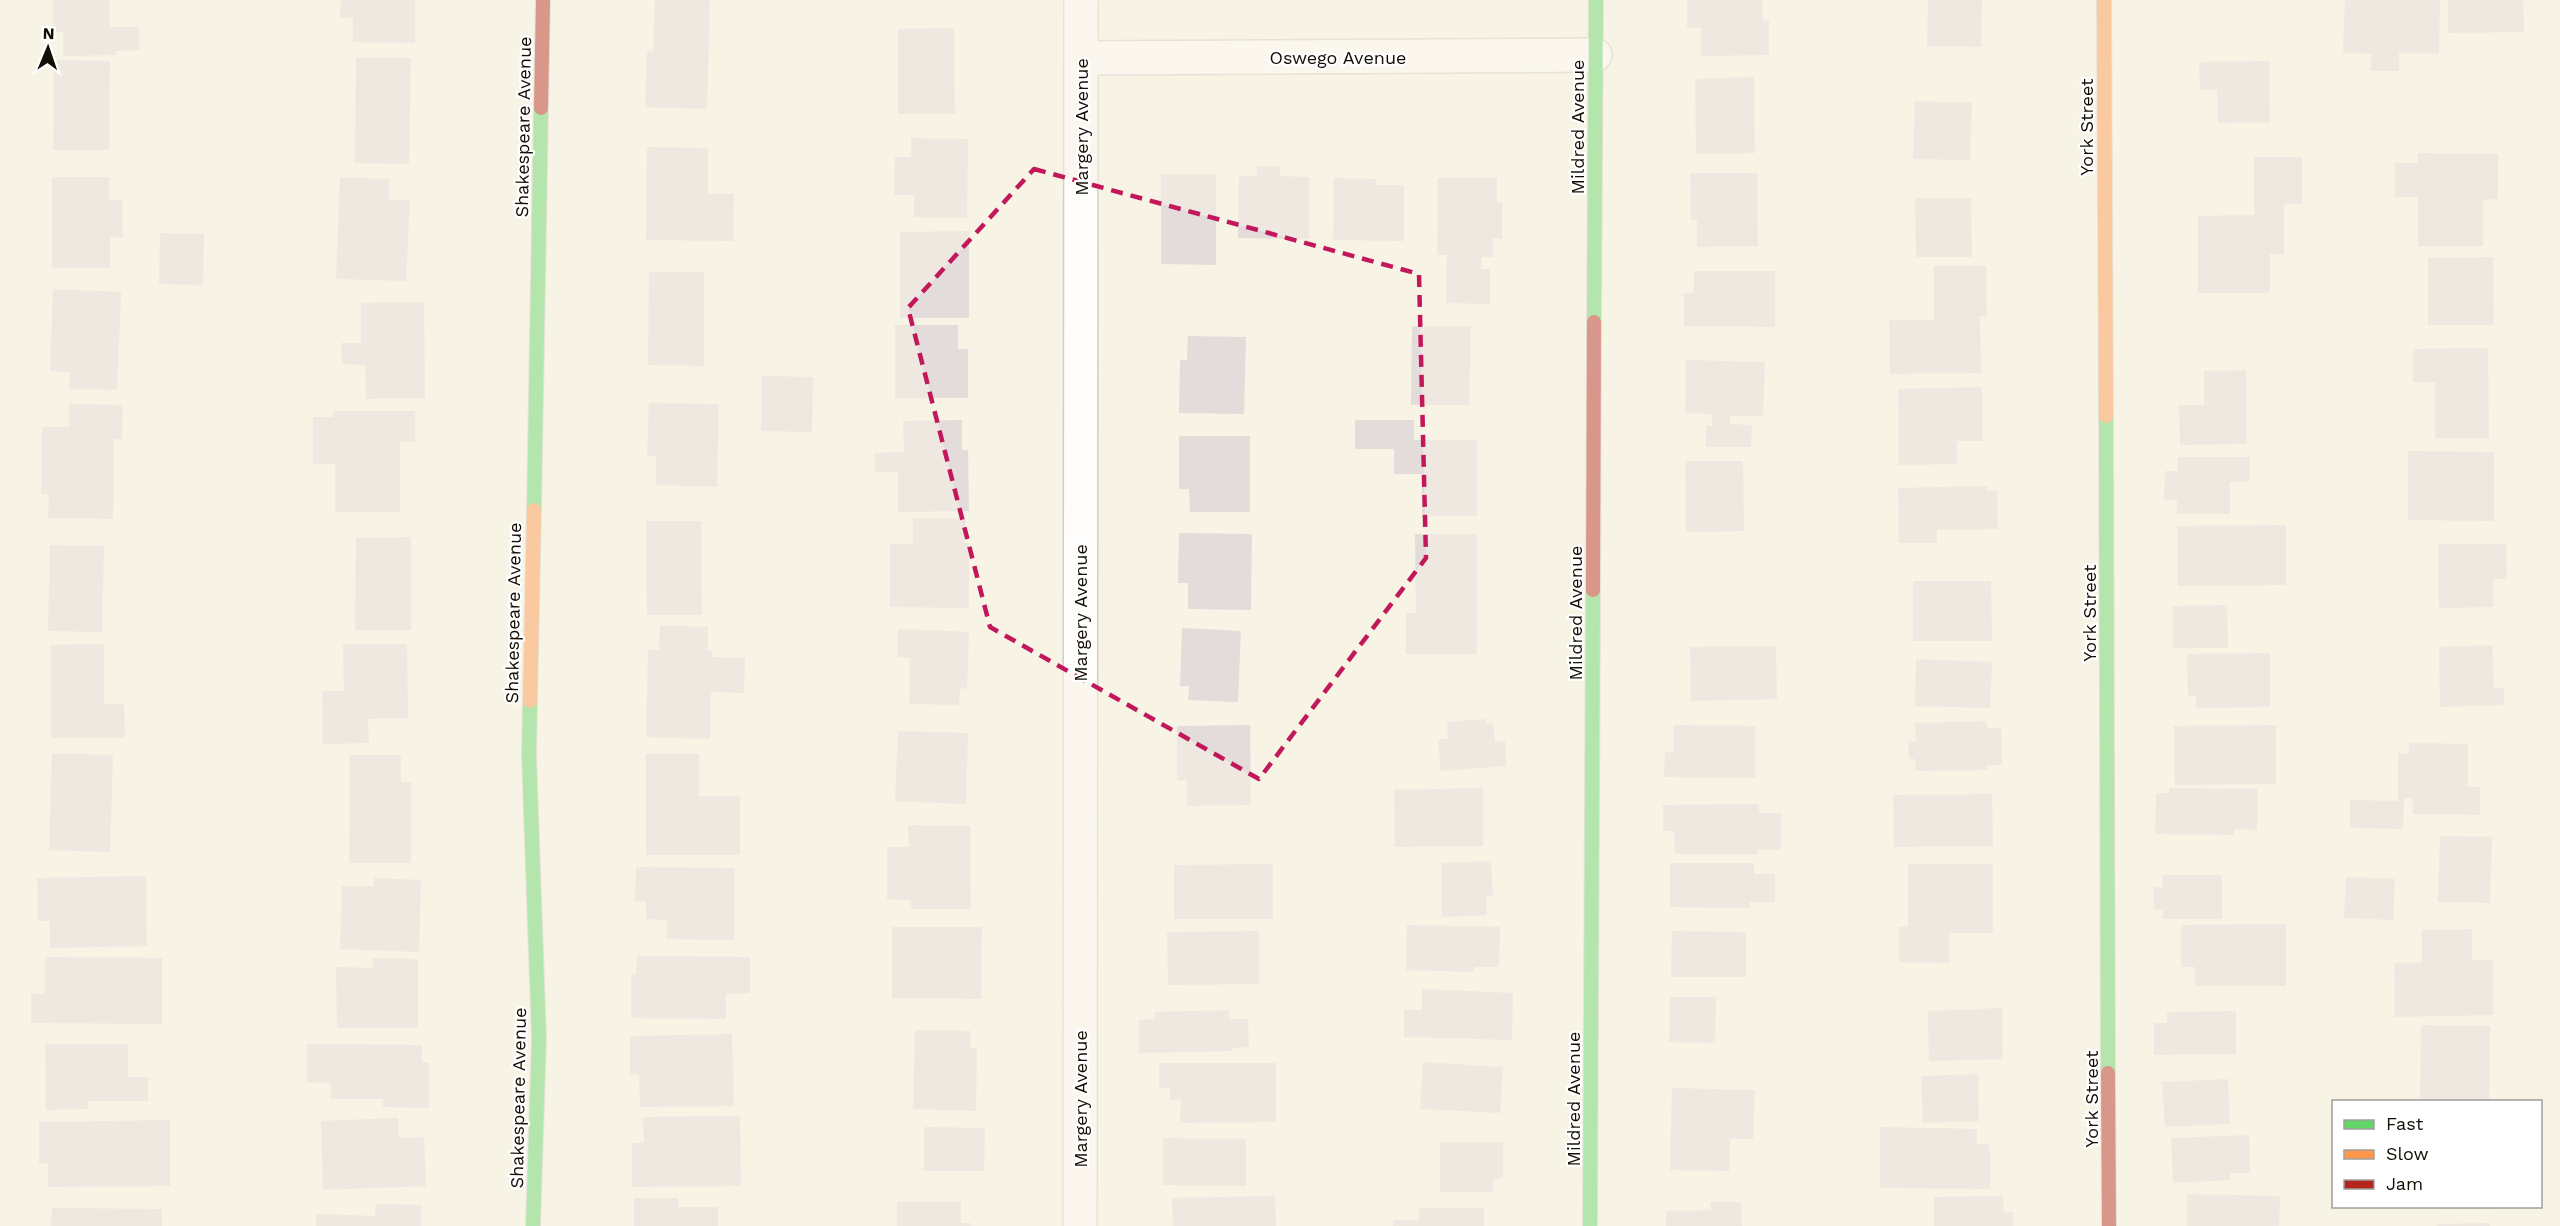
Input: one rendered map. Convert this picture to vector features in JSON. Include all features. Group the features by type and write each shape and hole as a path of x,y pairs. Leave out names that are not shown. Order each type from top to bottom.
{"street":[{"name":"Shakespeare Avenue","path":"533,1226 539,1038 529,756 543,0"},
{"name":"Margery Avenue","path":"1080,1226 1081,0"},
{"name":"Mildred Avenue","path":"1590,1226 1596,0"},
{"name":"York Street","path":"2104,0 2109,1226"},
{"name":"Oswego Avenue","path":"1081,58 1595,55"}],"highlighted area":[{"path":"1034,169 1419,274 1426,558 1259,779 990,627 908,308"}],"building":[{"path":"53,0 109,0 110,27 139,27 139,50 116,51 116,55 63,56 63,32 53,31"},
{"path":"341,0 415,0 415,43 353,42 353,18 340,18"},
{"path":"655,0 710,0 707,109 645,107 647,51 653,52"},
{"path":"1687,0 1762,0 1763,21 1769,20 1769,55 1701,56 1701,28 1687,28"},
{"path":"1928,0 1982,0 1981,47 1927,46"},
{"path":"2345,0 2440,0 2439,54 2399,53 2399,71 2371,71 2371,54 2343,53"},
{"path":"2448,0 2523,0 2524,32 2448,33"},
{"path":"954,28 955,114 898,114 898,29"},
{"path":"356,58 411,58 409,164 355,163"},
{"path":"54,60 110,61 109,150 53,150"},
{"path":"2269,61 2270,122 2218,123 2217,90 2200,90 2199,62"},
{"path":"1754,77 1755,153 1696,154 1695,79"},
{"path":"1915,101 1972,103 1970,160 1913,159"},
{"path":"911,138 968,139 967,218 914,217 914,195 894,195 895,157 911,157"},
{"path":"647,147 708,148 708,194 734,194 733,241 646,240"},
{"path":"2418,153 2498,154 2498,199 2483,200 2483,246 2418,246 2418,197 2395,197 2395,163 2418,163"},
{"path":"2254,157 2302,157 2302,204 2284,204 2284,254 2270,254 2270,291 2265,293 2198,293 2198,216 2254,215"},
{"path":"1257,166 1280,166 1280,176 1309,177 1309,239 1238,238 1239,176 1257,176"},
{"path":"1690,173 1757,173 1758,246 1697,247 1697,220 1691,220"},
{"path":"1161,174 1216,174 1216,265 1161,264"},
{"path":"52,177 109,177 109,200 122,200 123,238 110,237 110,268 52,268"},
{"path":"340,177 389,179 389,200 410,200 406,281 336,279"},
{"path":"1334,178 1376,179 1376,185 1404,185 1404,241 1333,240"},
{"path":"1438,178 1497,178 1497,202 1502,203 1502,239 1493,238 1493,257 1482,257 1481,269 1490,269 1490,304 1446,303 1447,255 1437,255"},
{"path":"1915,198 1971,198 1972,257 1916,257"},
{"path":"969,231 969,318 900,318 900,232"},
{"path":"160,233 204,234 203,285 159,284"},
{"path":"2493,257 2494,325 2428,325 2428,258"},
{"path":"1934,266 1986,266 1987,316 1980,316 1981,373 1890,374 1889,320 1934,320"},
{"path":"1694,271 1775,271 1775,327 1684,326 1684,293 1694,293"},
{"path":"649,272 704,272 704,366 648,365"},
{"path":"53,289 121,292 117,390 69,389 70,372 50,371"},
{"path":"424,302 425,398 366,399 365,365 342,364 341,343 361,343 361,303"},
{"path":"895,325 958,325 958,349 968,349 968,398 895,398"},
{"path":"1412,326 1471,326 1469,405 1411,405"},
{"path":"1188,336 1246,337 1244,414 1179,413 1180,360 1187,360"},
{"path":"2488,348 2489,438 2435,438 2435,382 2413,382 2413,349"},
{"path":"1686,360 1765,362 1763,416 1730,416 1730,424 1752,425 1751,447 1706,447 1706,426 1712,426 1712,414 1685,413"},
{"path":"2246,370 2247,444 2180,445 2179,405 2204,405 2204,371"},
{"path":"762,376 813,377 812,432 761,431"},
{"path":"1982,387 1983,441 1957,441 1957,464 1899,465 1898,389"},
{"path":"649,403 719,404 717,487 656,485 656,456 647,456"},
{"path":"69,404 123,405 122,439 114,439 113,519 48,518 49,494 41,494 42,427 69,427"},
{"path":"333,411 415,411 415,442 400,442 400,512 335,512 335,464 313,464 313,417 333,417"},
{"path":"962,420 962,450 968,450 969,511 898,512 898,472 875,472 875,453 904,452 903,421"},
{"path":"1355,420 1414,420 1414,440 1477,440 1477,516 1422,516 1422,474 1394,474 1394,449 1355,449"},
{"path":"1179,436 1250,436 1250,512 1190,512 1189,489 1179,489"},
{"path":"2408,451 2494,452 2494,521 2408,520"},
{"path":"2178,457 2250,457 2249,482 2230,482 2230,514 2177,514 2177,500 2164,500 2165,471 2178,471"},
{"path":"1685,461 1743,461 1744,531 1686,532"},
{"path":"1987,486 1987,491 1997,491 1998,529 1937,530 1937,543 1899,543 1898,488"},
{"path":"913,518 965,518 965,543 969,543 969,608 890,607 890,544 913,544"},
{"path":"646,521 701,521 702,615 647,615"},
{"path":"2286,525 2286,585 2178,586 2177,526"},
{"path":"1179,533 1252,534 1251,610 1188,609 1188,583 1178,583"},
{"path":"1415,534 1477,534 1477,654 1406,654 1406,613 1416,613"},
{"path":"411,537 411,630 355,630 356,538"},
{"path":"2438,544 2506,544 2507,579 2493,579 2493,607 2439,608"},
{"path":"50,545 104,546 102,632 48,631"},
{"path":"1913,581 1991,581 1992,641 1913,641"},
{"path":"2227,605 2228,648 2173,648 2173,606"},
{"path":"660,625 708,627 708,651 712,651 712,657 745,658 744,693 711,692 710,739 646,737 648,650 659,650"},
{"path":"1182,628 1241,631 1238,702 1188,700 1189,686 1180,686"},
{"path":"898,629 969,632 967,689 960,688 959,705 909,704 910,658 897,657"},
{"path":"104,644 104,704 124,704 125,738 51,738 51,645"},
{"path":"343,644 407,644 408,718 368,719 369,743 323,744 322,691 344,691"},
{"path":"2492,645 2494,688 2504,688 2504,705 2440,707 2439,647"},
{"path":"1776,646 1777,699 1691,701 1690,647"},
{"path":"2270,653 2270,707 2196,708 2196,696 2188,696 2187,654"},
{"path":"1916,659 1992,662 1990,708 1915,706"},
{"path":"1485,719 1486,724 1493,723 1495,742 1505,741 1506,766 1441,771 1438,739 1448,739 1447,722"},
{"path":"1987,721 1987,728 2001,728 2002,765 1987,765 1987,770 1916,771 1915,759 1909,759 1908,741 1916,741 1915,723"},
{"path":"1250,725 1251,805 1187,806 1187,780 1177,781 1177,726"},
{"path":"1673,725 1755,726 1755,778 1664,777 1665,752 1674,751"},
{"path":"2276,725 2276,784 2175,785 2174,726"},
{"path":"898,731 968,733 966,804 895,801"},
{"path":"2409,743 2468,744 2468,787 2480,787 2480,815 2413,814 2413,798 2404,799 2403,829 2350,828 2350,800 2398,801 2398,753 2409,754"},
{"path":"52,753 113,755 110,852 49,850"},
{"path":"646,754 699,754 699,796 740,796 740,855 646,855"},
{"path":"350,755 401,755 401,782 411,782 411,863 349,863"},
{"path":"1483,788 1483,846 1395,847 1394,790"},
{"path":"2169,788 2258,789 2257,830 2234,829 2234,835 2155,834 2156,793 2169,793"},
{"path":"1992,794 1993,846 1894,847 1893,795"},
{"path":"1759,804 1759,813 1781,813 1781,850 1757,849 1758,854 1675,854 1674,831 1663,831 1663,805"},
{"path":"908,825 970,826 971,909 911,909 911,900 887,899 887,847 909,847"},
{"path":"2440,836 2492,837 2490,903 2438,902"},
{"path":"1491,861 1493,896 1486,896 1487,915 1442,917 1441,863"},
{"path":"1670,863 1754,863 1754,874 1775,874 1775,902 1750,902 1750,908 1670,907"},
{"path":"1273,864 1273,919 1174,919 1174,865"},
{"path":"1908,864 1993,864 1993,933 1949,933 1949,963 1899,962 1899,927 1908,927"},
{"path":"636,867 735,868 734,940 667,939 667,920 646,919 646,901 635,901"},
{"path":"2162,875 2222,875 2222,919 2163,919 2163,909 2154,910 2153,887 2163,888"},
{"path":"146,876 147,946 50,948 50,921 38,921 37,878"},
{"path":"2346,877 2395,879 2393,920 2344,918"},
{"path":"374,878 421,880 419,952 340,949 342,886 374,886"},
{"path":"2286,924 2286,986 2195,986 2195,967 2181,967 2181,925"},
{"path":"1407,925 1500,927 1499,967 1475,967 1474,972 1406,970"},
{"path":"892,927 982,927 981,999 892,998"},
{"path":"2472,929 2472,960 2493,960 2493,1015 2395,1017 2394,963 2422,962 2422,930"},
{"path":"1259,931 1259,984 1168,985 1167,932"},
{"path":"1672,931 1746,932 1746,977 1671,977"},
{"path":"637,956 750,957 750,993 726,994 726,1019 631,1018 631,975 636,975"},
{"path":"45,957 162,958 162,1024 31,1023 31,994 45,994"},
{"path":"373,958 418,959 418,1028 337,1028 336,967 373,968"},
{"path":"1422,989 1513,993 1512,1040 1404,1037 1404,1010 1422,1010"},
{"path":"1670,997 1716,997 1715,1043 1669,1042"},
{"path":"2002,1008 2003,1059 1929,1061 1928,1011"},
{"path":"1229,1010 1229,1019 1248,1019 1249,1047 1232,1048 1232,1051 1139,1053 1139,1020 1155,1019 1155,1012"},
{"path":"2236,1011 2236,1054 2154,1055 2154,1023 2167,1023 2167,1012"},
{"path":"2421,1025 2490,1026 2489,1100 2420,1100"},
{"path":"915,1030 971,1031 970,1048 977,1048 976,1111 913,1109"},
{"path":"732,1034 734,1106 640,1107 639,1075 630,1074 630,1036"},
{"path":"45,1044 128,1044 128,1077 148,1077 148,1101 88,1101 88,1109 46,1110"},
{"path":"307,1044 422,1045 422,1062 429,1063 429,1108 383,1107 383,1099 331,1099 331,1083 307,1082"},
{"path":"1423,1062 1503,1067 1500,1113 1420,1109"},
{"path":"1159,1063 1276,1063 1276,1122 1180,1123 1181,1099 1170,1100 1170,1088 1159,1088"},
{"path":"1978,1074 1979,1121 1923,1123 1921,1076"},
{"path":"2228,1079 2230,1124 2165,1127 2162,1082"},
{"path":"1672,1088 1755,1090 1753,1139 1730,1139 1729,1171 1670,1170"},
{"path":"740,1116 741,1186 632,1187 632,1143 644,1143 643,1117"},
{"path":"398,1118 399,1138 424,1137 426,1186 323,1190 321,1121"},
{"path":"170,1120 170,1186 48,1187 48,1163 39,1164 39,1122"},
{"path":"924,1127 985,1128 984,1171 924,1171"},
{"path":"1880,1127 1977,1129 1977,1144 1988,1144 1991,1157 1990,1189 1880,1188"},
{"path":"2249,1135 2250,1173 2230,1173 2230,1180 2173,1183 2171,1138"},
{"path":"1163,1138 1246,1139 1246,1186 1163,1185"},
{"path":"1440,1142 1503,1142 1503,1178 1493,1179 1493,1192 1440,1192"},
{"path":"2187,1194 2280,1196 2279,1226 2187,1226"},
{"path":"1275,1196 1276,1226 1173,1226 1172,1198"},
{"path":"2003,1196 2004,1213 2013,1212 2013,1226 1934,1226 1934,1197"},
{"path":"634,1198 678,1198 678,1207 718,1207 718,1226 634,1226"},
{"path":"897,1202 961,1202 961,1223 971,1223 971,1226 897,1226"},
{"path":"1710,1202 1741,1202 1742,1226 1666,1226 1666,1211 1711,1210"},
{"path":"376,1204 421,1205 421,1226 316,1226 316,1214 375,1216"},
{"path":"52,1208 162,1209 162,1226 51,1226"},
{"path":"1419,1208 1484,1208 1484,1226 1393,1226 1393,1220 1419,1220"},
{"path":"2442,1208 2493,1208 2493,1209"},
{"path":"2490,1223 2490,1226 2437,1226 2437,1224"}],"traffic: fast":[{"path":"1594,322 1596,0"},
{"path":"534,510 541,108"},
{"path":"2106,416 2108,1073"},
{"path":"1590,1226 1593,590"},
{"path":"530,701 529,756 539,1038 533,1226"}],"traffic: slow":[{"path":"2104,0 2106,416"},
{"path":"530,701 534,510"}],"traffic: jam":[{"path":"541,108 543,0"},
{"path":"1593,590 1594,322"},
{"path":"2108,1073 2109,1226"}]}
